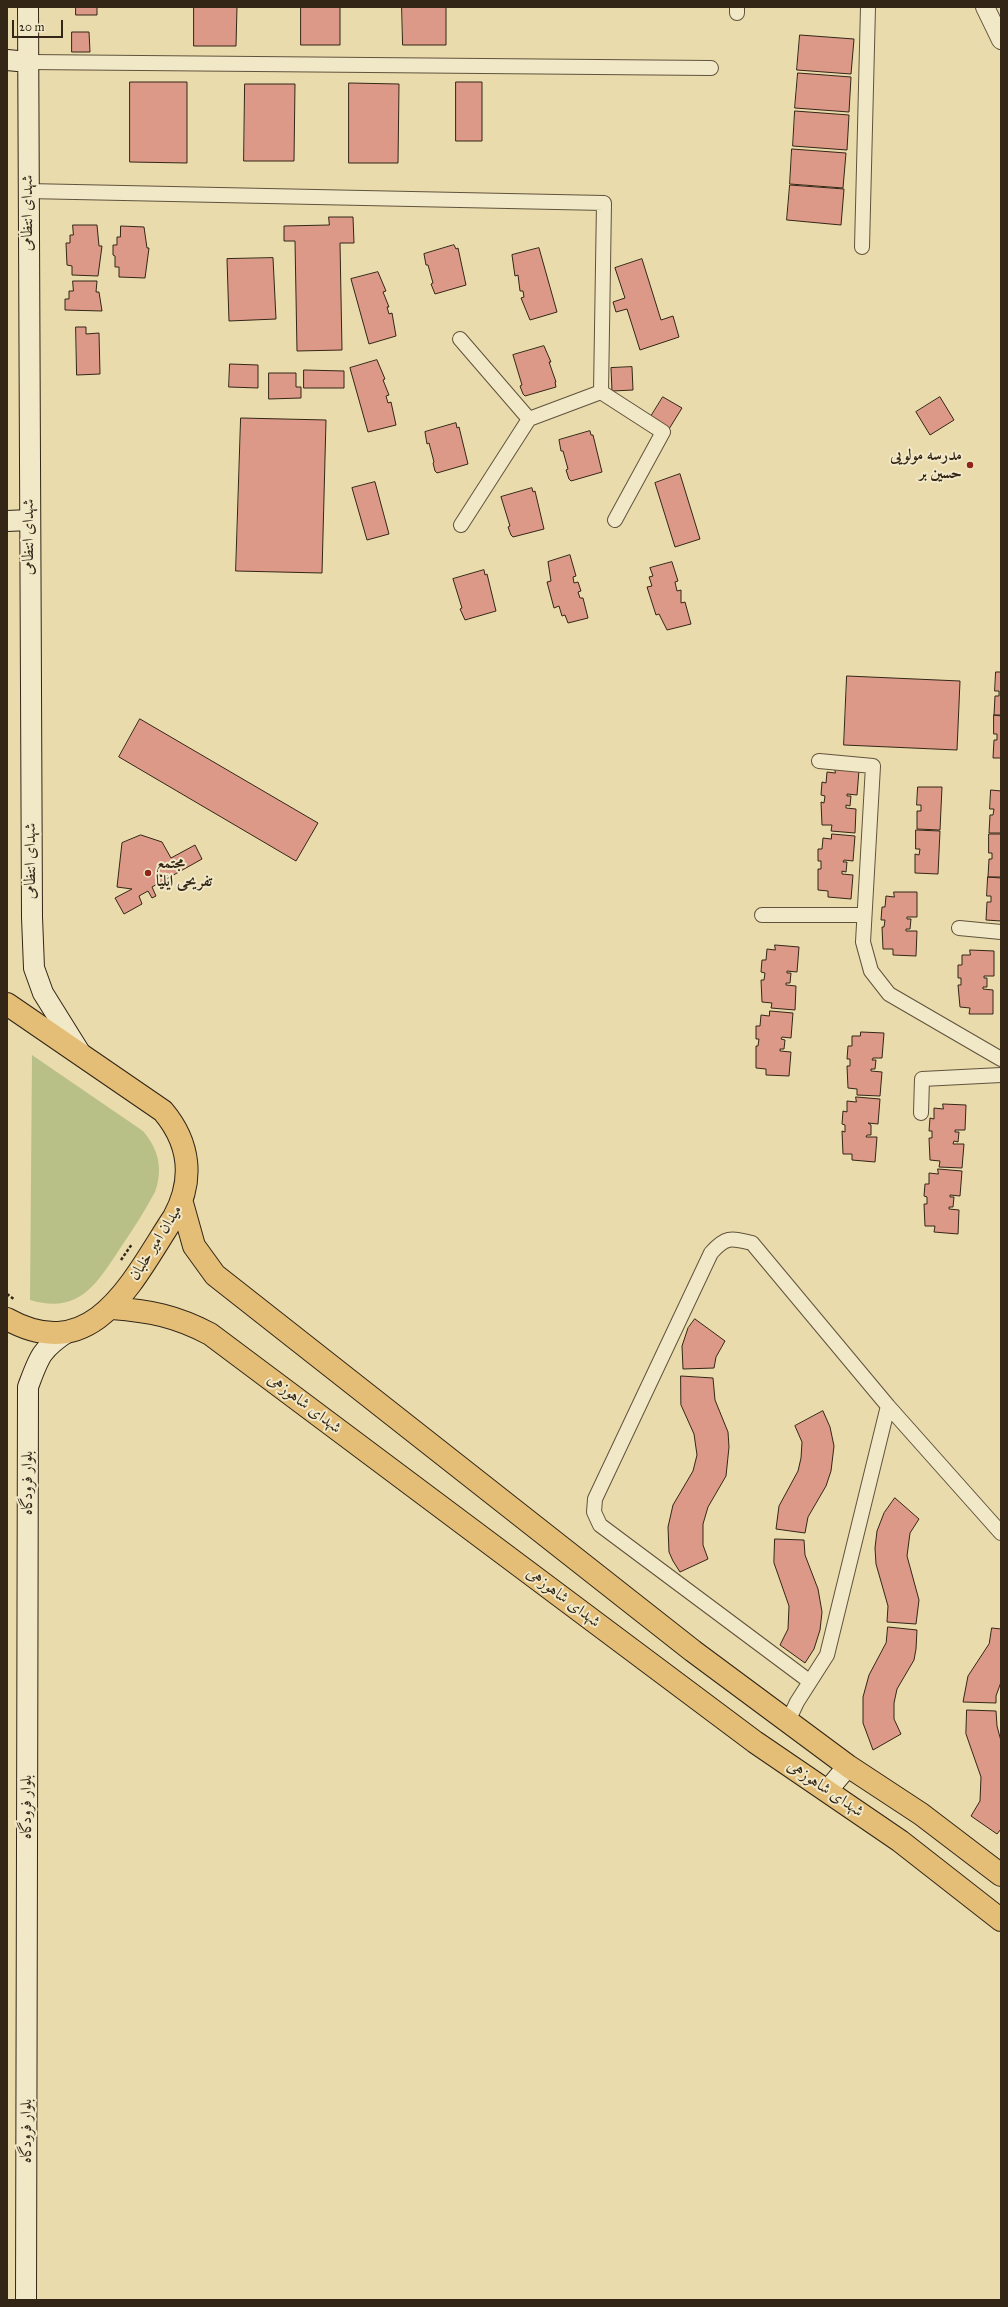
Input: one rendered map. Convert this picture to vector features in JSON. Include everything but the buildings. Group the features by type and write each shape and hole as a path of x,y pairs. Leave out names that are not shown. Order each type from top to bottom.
{"main road":[{"name":"شهدای انتظامی","path":"28,7 27,191 29,520 32,917 34,968 43,993 81,1054"},
{"path":"7,60 28,62"},
{"path":"7,521 29,520"},
{"name":"میدان امیر خلبان","path":"7,1004 151,1101 174,1123 186,1154 188,1170 182,1203 112,1308 85,1326 69,1331 53,1333 36,1331 20,1326 7,1319"},
{"name":"شهدای شاهوزهی","path":"182,1203 194,1246 215,1275 692,1651 848,1766 920,1814 1001,1875"},
{"name":"شهدای شاهوزهی","path":"112,1308 153,1312 174,1317 210,1334 742,1732 900,1841 1001,1920"},
{"name":"بلوار فرودگاه","path":"26,2300 28,1387 37,1363 49,1344 69,1331"},
{"path":"827,1791 848,1766"}],"street":[{"path":"862,247 868,7"},
{"path":"985,7 1001,40"},
{"path":"28,62 711,68"},
{"path":"27,191 604,203 601,392"},
{"path":"460,339 529,419"},
{"path":"461,525 529,419 601,392"},
{"path":"601,392 663,432 616,520"},
{"path":"819,761 873,766 863,942 871,971 889,994 1001,1059"},
{"path":"762,915 864,915"},
{"path":"959,928 1001,932"},
{"path":"921,1113 922,1079 1001,1075"},
{"path":"809,1681 600,1525 594,1512 595,1499 711,1254 721,1242 732,1239 752,1243 888,1406 1001,1533"},
{"path":"788,1721 809,1681 827,1655 888,1406"}],"path":[{"path":"118,1264 135,1238"}],"green space":[{"path":"32,1055 143,1131 153,1145 159,1168 155,1192 139,1220 104,1273 85,1293 62,1303 47,1304 30,1300"}],"place":[{"name":"مدرسه مولویی حسین بر","path":"970,465"},
{"name":"مجتمع تفریحی ایلیا","path":"148,873"}]}
